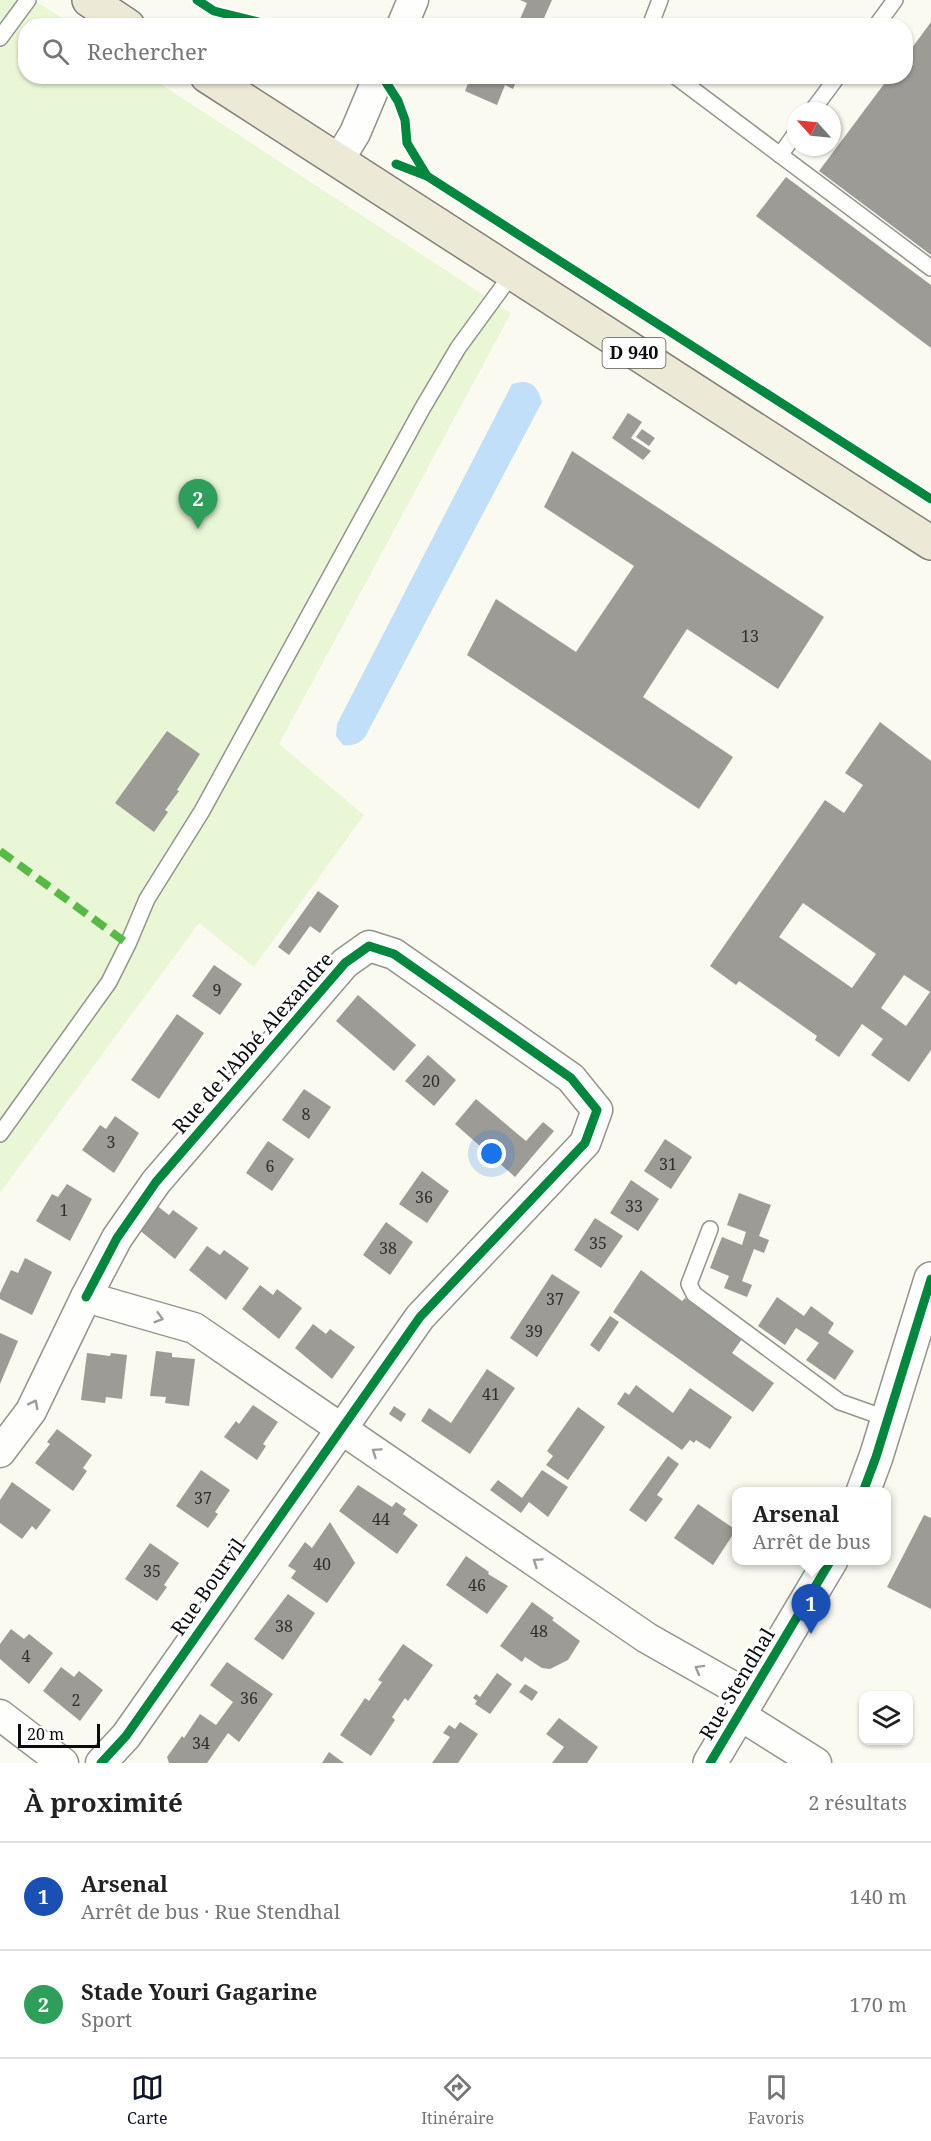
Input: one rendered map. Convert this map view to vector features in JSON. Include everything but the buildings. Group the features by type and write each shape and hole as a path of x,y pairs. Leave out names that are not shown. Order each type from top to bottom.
{"main road":[{"path":"88,0 116,18"},
{"name":"D 940","path":"219,84 931,543"}],"street":[{"path":"405,18 413,0"},
{"path":"338,162 355,133 376,84"},
{"name":"Rue de l'Abbé Alexandre","path":"86,1297 117,1238 156,1182 345,963 369,946 394,954 571,1078 597,1110 585,1143 420,1317 341,1428"},
{"path":"865,1487 876,1458 931,1279"},
{"path":"0,1452 31,1411 86,1297 194,1328 648,1638 745,1706 816,1763"},
{"name":"Rue Bourvil","path":"101,1763 126,1736 341,1428"},
{"name":"Rue Stendhal","path":"710,1763 828,1565"},
{"path":"0,1715 63,1763"}],"lane":[{"path":"0,38 28,0"},
{"path":"653,18 660,0"},
{"path":"882,18 894,0"},
{"path":"686,84 931,268"},
{"path":"819,102 832,84"},
{"path":"780,155 787,145"},
{"path":"0,1134 110,981 147,898 202,811 422,409 458,348 512,274"},
{"path":"710,1229 689,1284 694,1294 840,1402 888,1419"}],"green space":[{"path":"0,0 34,0 62,18 18,18 18,84 161,84 511,313 279,744 364,815 254,967 199,923 0,1193"}],"water":[{"path":"530,383 542,402 365,737 355,744 343,745 336,736 337,724 512,384"}],"marked path":[{"path":"0,851 128,944"}],"cycle path":[{"path":"197,0 214,11 242,18"},
{"path":"387,84 398,101 405,120 407,143 427,176"},
{"path":"396,164 427,176 931,499"},
{"path":"86,1297 117,1238 156,1182 345,963 369,946 394,954 571,1078 597,1110 585,1143 420,1317 126,1736 101,1763"},
{"path":"865,1487 931,1279"},
{"path":"710,1763 828,1565"}],"place":[{"name":"Stade Youri Gagarine","path":"198,529"},
{"name":"Arsenal","path":"811,1634"}]}
